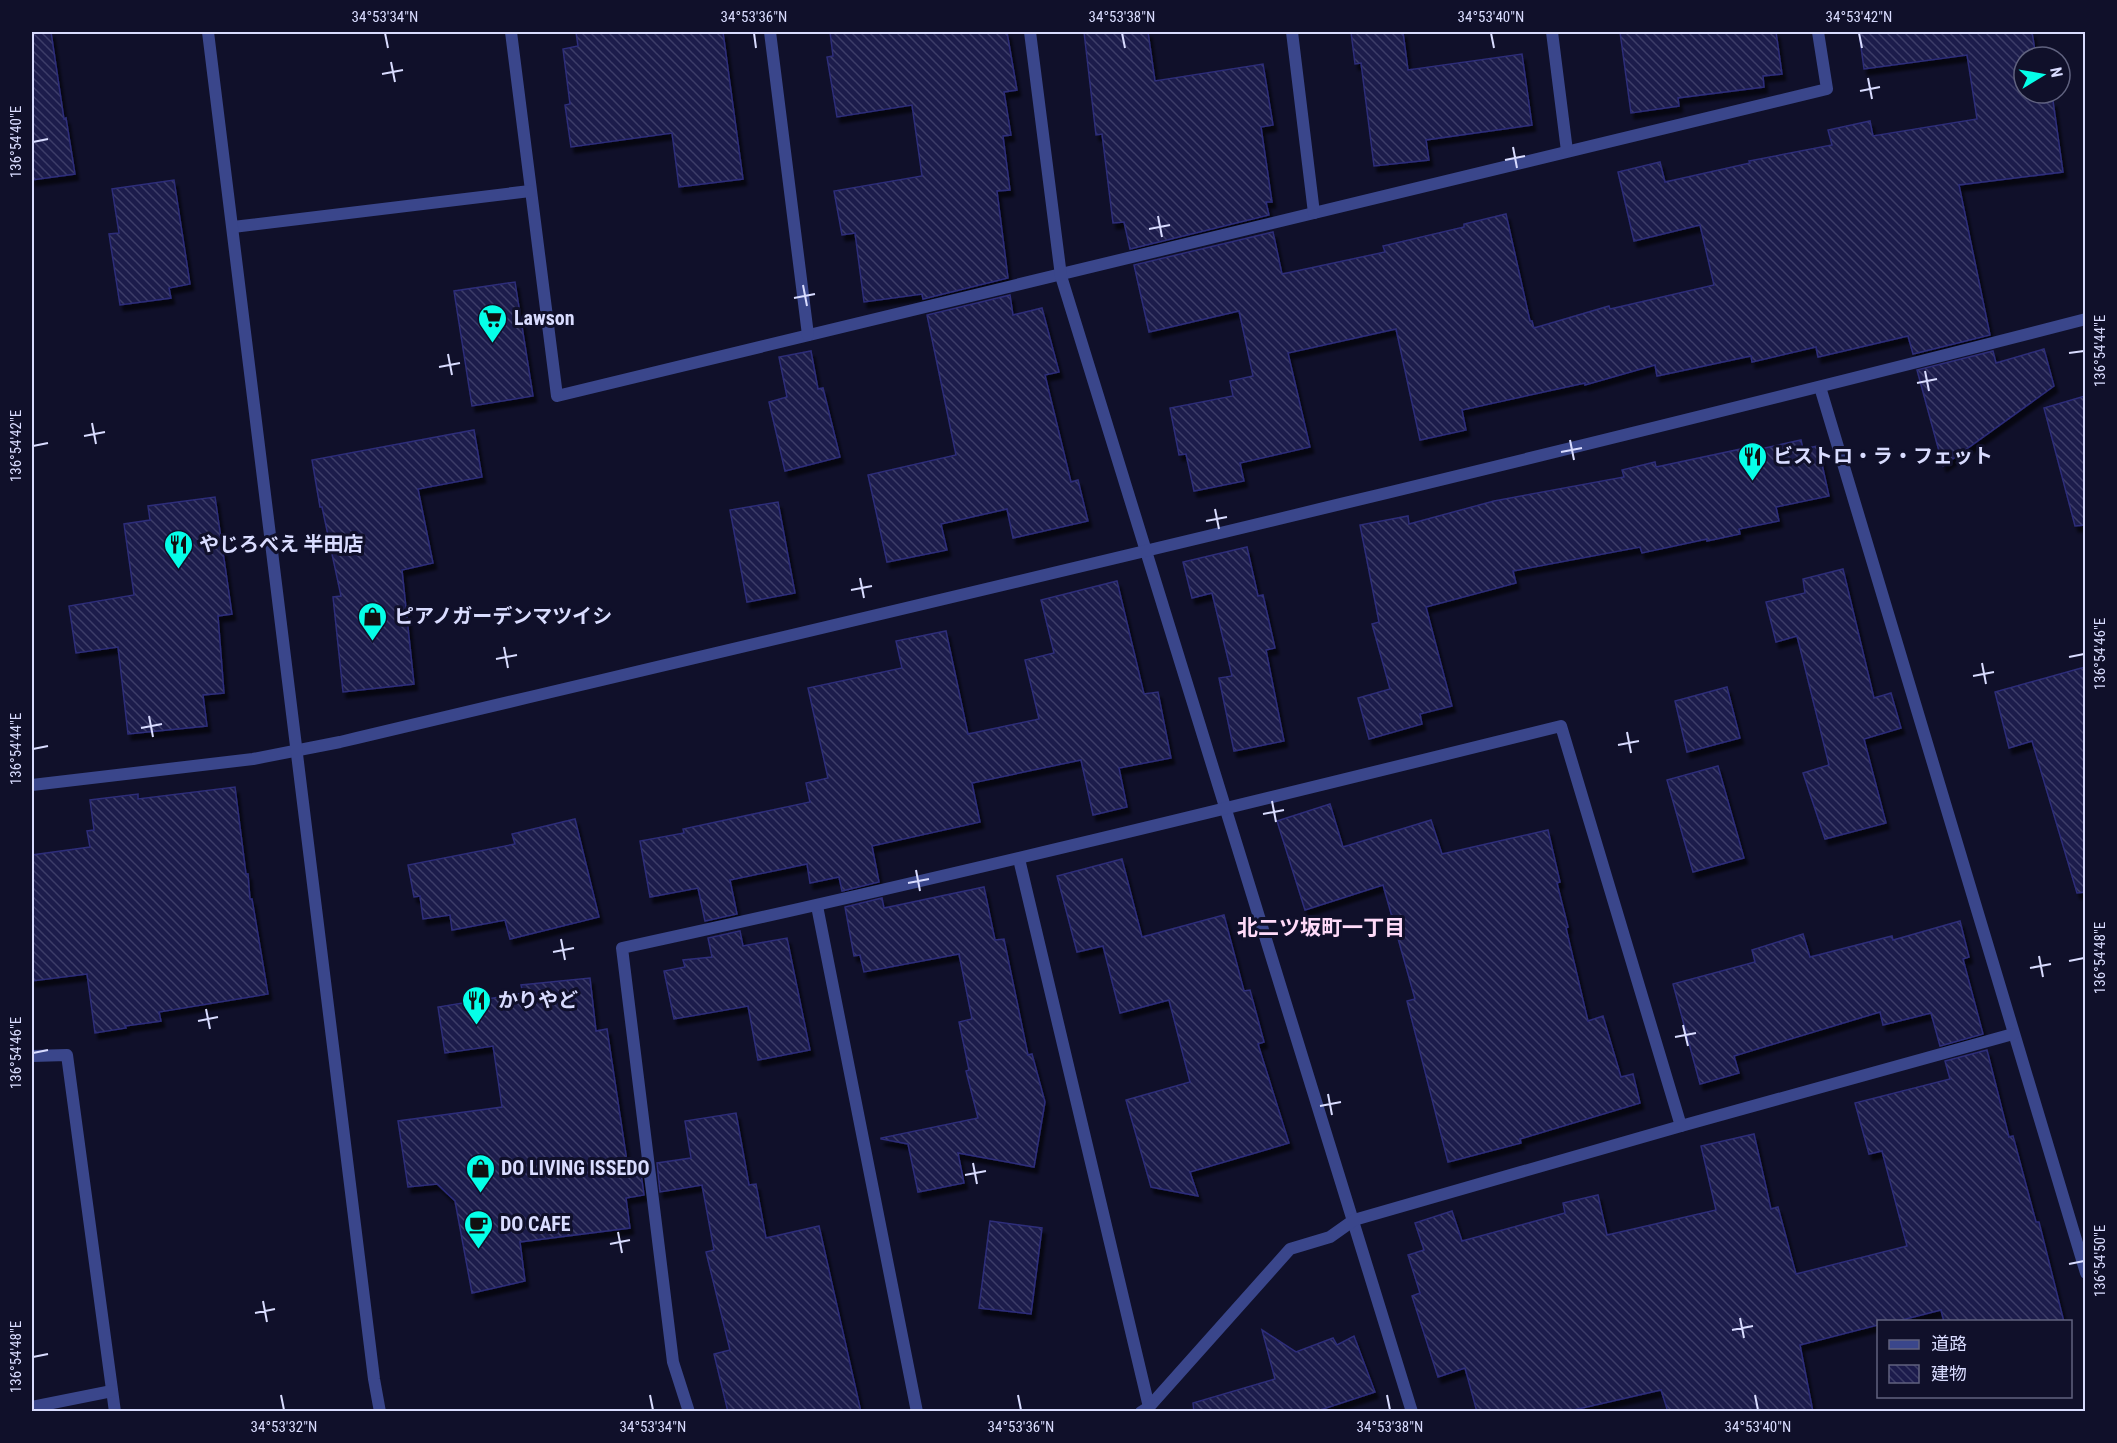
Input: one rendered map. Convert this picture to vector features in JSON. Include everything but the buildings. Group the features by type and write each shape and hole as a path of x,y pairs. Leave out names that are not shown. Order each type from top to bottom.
{"street":[{"path":"208,32 371,1356 380,1412"},
{"path":"511,32 557,396 1827,89 1818,32"},
{"path":"770,32 808,335"},
{"path":"1030,32 1061,276 1412,1412"},
{"path":"1292,32 1314,213"},
{"path":"1551,32 1567,151"},
{"path":"233,227 530,191"},
{"path":"32,781 253,759 297,751 1145,551 1820,387 2085,319"},
{"path":"1820,387 2085,1273"},
{"path":"689,1412 673,1362 622,948 1019,859 1562,726 1681,1126"},
{"path":"1019,859 1145,1409"},
{"path":"817,906 917,1412"},
{"path":"1145,1409 1290,1249 1330,1237 1354,1220 2013,1034"},
{"path":"32,1056 66,1055 115,1412"},
{"path":"32,1407 112,1391"}],"place":[{"name":"Lawson","path":"493,344"},
{"name":"ビストロ・ラ・フェット","path":"1752,482"},
{"name":"やじろべえ 半田店","path":"178,570"},
{"name":"ピアノガーデンマツイシ","path":"373,642"},
{"name":"かりやど","path":"477,1026"},
{"name":"DO LIVING ISSEDO","path":"480,1194"},
{"name":"DO CAFE","path":"479,1250"}],"district":[{"name":"北二ツ坂町一丁目","path":"1321,928"}]}
